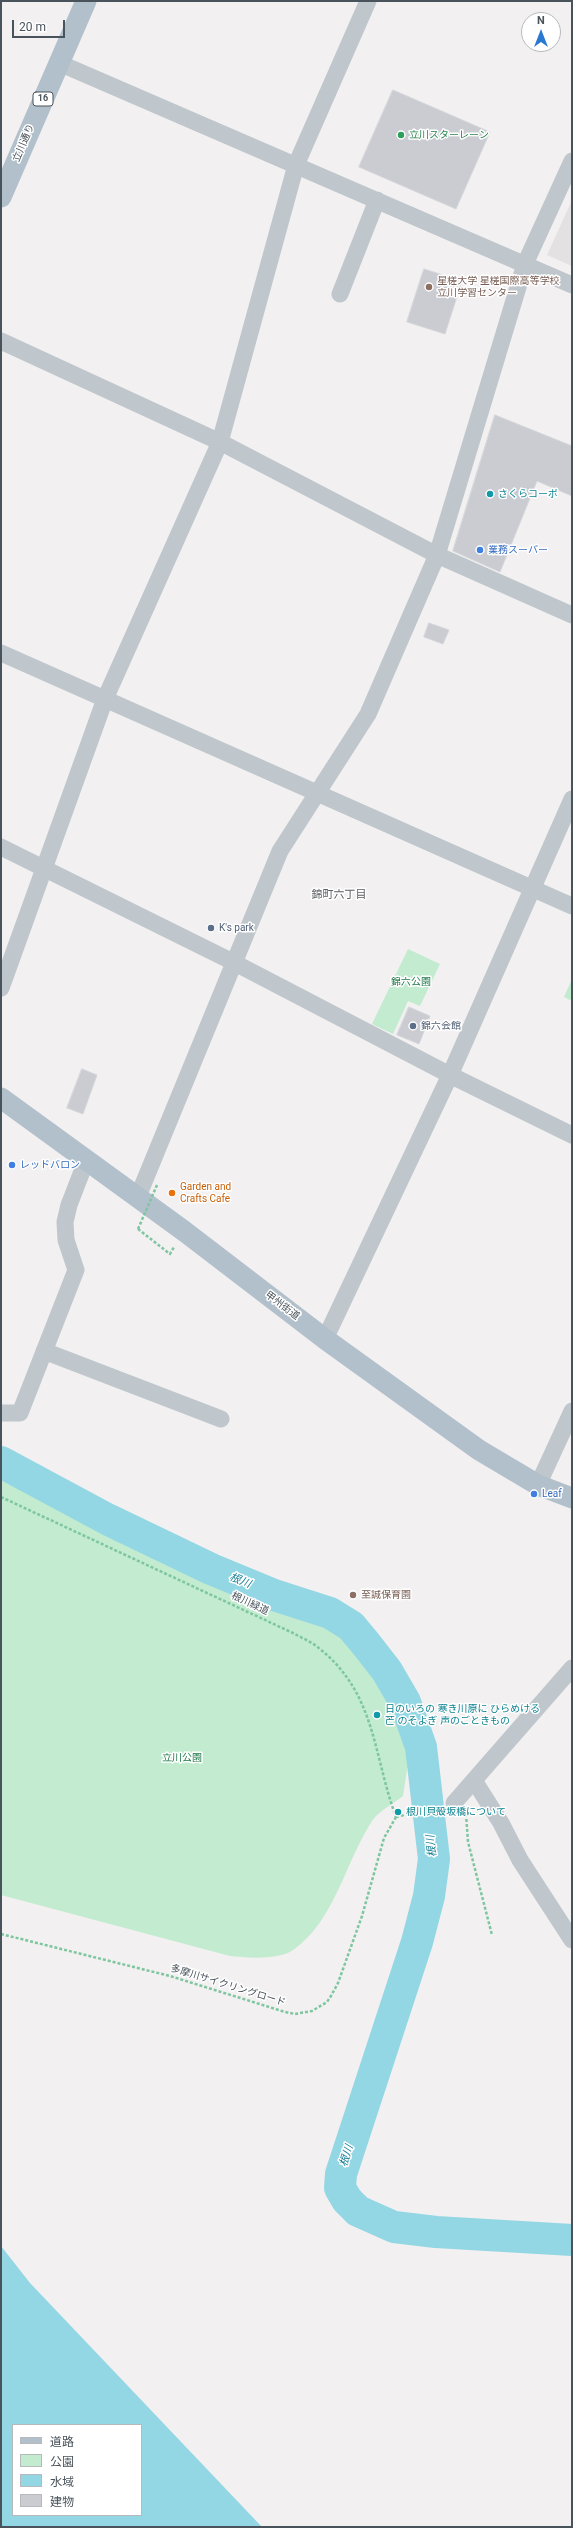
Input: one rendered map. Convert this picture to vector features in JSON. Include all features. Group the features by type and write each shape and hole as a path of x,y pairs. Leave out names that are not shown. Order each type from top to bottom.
{"main road":[{"name":"立川通り","path":"1,197 86,1"},
{"name":"甲州街道","path":"1,1098 137,1199 184,1231 325,1339 480,1450 538,1484 572,1498"}],"street":[{"path":"1,988 46,869 105,700 220,442 296,165 368,1"},
{"path":"59,63 572,285"},
{"path":"137,1199 163,1139 233,962 280,851 368,714 437,555 525,264 572,161"},
{"path":"340,294 376,200"},
{"path":"1,341 220,442 437,555 572,615"},
{"path":"1,653 105,700 318,792 572,906"},
{"path":"325,1339 450,1075 572,799"},
{"path":"1,847 233,962 450,1075 572,1135"},
{"path":"1,1413 20,1413 76,1270 66,1240 65,1222 69,1204 86,1160"},
{"path":"44,1351 221,1419"},
{"path":"538,1484 572,1411"},
{"path":"454,1801 475,1782 572,1668"},
{"path":"475,1782 501,1823 520,1860 572,1940"}],"path":[{"path":"157,1185 138,1229 170,1254"},
{"name":"根川緑道","path":"1,1497 293,1633 319,1648 339,1668 357,1691 367,1714 396,1817"},
{"path":"396,1817 454,1801 468,1842 492,1935"},
{"name":"多摩川サイクリングロード","path":"1,1934 170,1976 285,2012 295,2014 312,2011 327,2002 338,1983 362,1916 384,1838 396,1817"}],"shaded area":[{"path":"572,200 572,266 547,255"}],"green space":[{"name":"錦六公園","path":"408,949 440,964 420,1006 408,1001 393,1034 372,1024"},
{"path":"572,979 572,1001 564,997"},
{"name":"立川公園","path":"1,1478 2,1481 195,1571 320,1620 358,1647 384,1683 401,1717 408,1763 403,1796 375,1817 372,1821 354,1854 329,1907 307,1938 293,1950 271,1957 254,1958 230,1956 1,1895"}],"water":[{"path":"1,2246 30,2283 262,2527 1,2527"}],"building":[{"path":"393,90 490,132 456,209 359,167"},
{"path":"424,269 462,281 445,334 407,322"},
{"name":"さくらコーポ","path":"495,415 572,446 572,496 537,481 500,572 453,551"},
{"path":"429,623 449,630 443,644 424,637"},
{"name":"錦六会館","path":"409,1007 430,1016 419,1044 397,1035"},
{"path":"82,1069 97,1075 83,1114 67,1108"}],"waterway":[{"name":"根川","path":"1,1462 107,1519 211,1569 274,1595 330,1613 351,1626 387,1671 405,1702 421,1747 434,1859 429,1896 417,1942 341,2174 340,2188 347,2200 358,2211 394,2227 436,2232 572,2240"}],"place":[{"name":"立川スターレーン","path":"401,135"},
{"name":"星槎大学 星槎国際高等学校 立川学習センター","path":"429,287"},
{"name":"さくらコーポ","path":"490,494"},
{"name":"業務スーパー","path":"480,550"},
{"name":"K's park","path":"211,928"},
{"name":"錦六会館","path":"413,1026"},
{"name":"レッドバロン","path":"12,1165"},
{"name":"Garden and Crafts Cafe","path":"172,1193"},
{"name":"Leaf","path":"534,1494"},
{"name":"至誠保育園","path":"353,1595"},
{"name":"日のいろの 寒き川原に ひらめける 芒 のそよぎ 声のごときもの","path":"377,1715"},
{"name":"根川貝殻坂橋について","path":"398,1812"}],"district":[{"name":"錦町六丁目","path":"339,895"}]}
